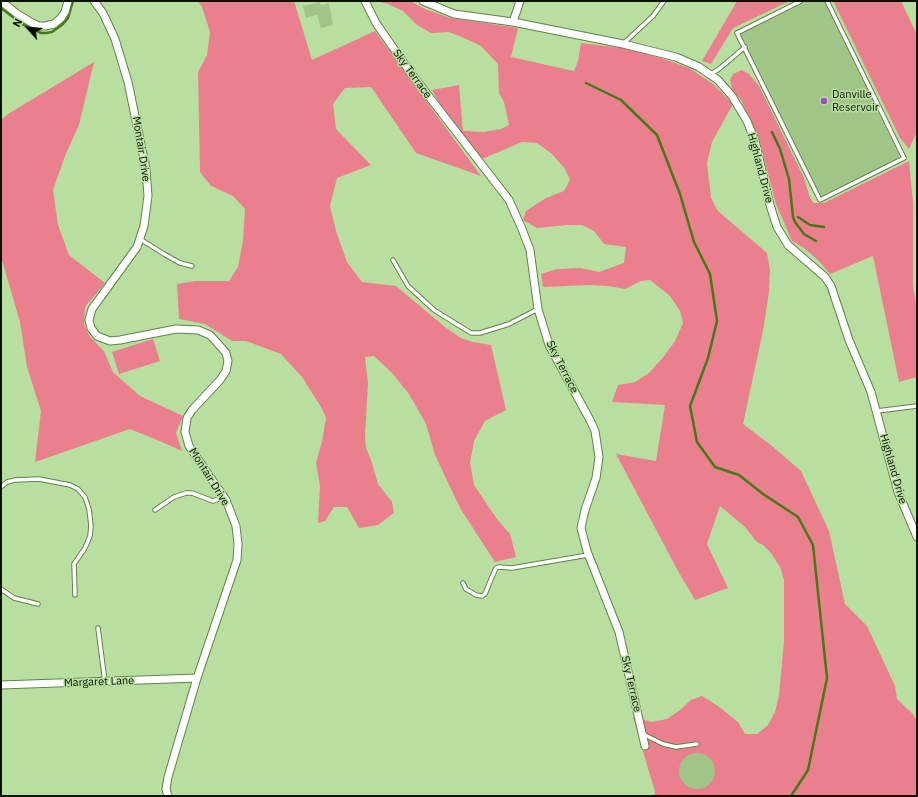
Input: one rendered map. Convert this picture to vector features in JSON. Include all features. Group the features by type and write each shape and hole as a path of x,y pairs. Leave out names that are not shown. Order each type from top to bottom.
{"street":[{"path":"1,1 32,23 39,26 44,26 54,24 61,18 65,12 68,1"},
{"name":"Montair Drive","path":"94,1 103,13 115,39 128,82 138,123 146,169 148,196 144,226 137,247 92,309 89,320 91,328 97,336 110,341 176,328 198,330 210,335 219,344 226,353 228,361 226,371 220,380 192,410 187,418 185,432 189,446 224,497 236,526 238,544 237,560 197,678 168,777 166,789 168,796"},
{"name":"Sky Terrace","path":"365,1 376,23 410,72 509,200 530,250 538,309 549,345 595,432 599,457 597,471 581,528 588,555 619,632 645,746"},
{"name":"Highland Drive","path":"423,1 454,14 514,22 623,44 676,57 699,67 718,80 732,96 755,141 770,205 777,227 788,245 825,277 831,286 849,340 871,392 898,492 917,537"},
{"path":"514,22 520,1"},
{"name":"Margaret Lane","path":"1,685 197,678"}],"lane":[{"path":"623,44 654,16 664,1"},
{"path":"801,1 737,33 820,200 904,158 827,1"},
{"path":"710,75 720,69 745,47"},
{"path":"140,239 164,254 184,264 192,266"},
{"path":"393,260 408,286 434,310 470,333 480,333 509,324 538,309"},
{"path":"877,412 917,406"},
{"path":"1,488 7,482 15,480 39,479 70,485 78,489 86,496 91,526 90,536 85,548 74,564 75,595"},
{"path":"155,510 174,497 186,493 192,493 213,501 224,497"},
{"path":"463,583 466,589 476,595 482,596 485,594 496,568 512,568 588,555"},
{"path":"1,589 14,598 38,604"},
{"path":"98,628 105,682"},
{"path":"642,734 663,744 676,747 697,744"}],"shaded area":[{"path":"198,1 294,1 312,60 375,31 481,176 416,153 371,87 345,88 333,104 336,129 371,165 337,178 330,206 336,231 347,262 362,282 396,286 445,327 461,338 491,345 506,410 485,421 474,441 470,463 474,485 497,519 510,534 516,557 495,562 460,508 435,455 426,424 409,394 392,373 374,356 365,357 368,383 365,435 366,448 378,484 392,502 394,513 378,525 359,528 347,507 334,507 325,521 318,523 320,486 316,463 326,418 321,407 302,377 281,354 246,341 232,341 205,324 179,319 177,284 195,281 229,281 238,267 243,240 245,209 233,196 211,186 200,172 198,72 207,55 210,32 202,7"},
{"path":"376,1 410,1 425,9 450,18 518,28 511,57 574,71 578,61 581,43 629,49 664,59 689,68 713,84 733,104 712,142 707,163 711,198 718,211 767,253 770,270 769,292 763,331 743,424 801,471 829,531 845,604 867,626 895,686 897,699 913,714 917,721 917,796 654,796 655,792 633,717 652,722 667,719 691,700 702,696 718,706 738,722 745,734 757,734 768,725 775,712 779,695 784,641 784,580 780,567 771,553 763,545 757,542 745,527 720,506 707,544 728,588 695,600 616,454 656,461 665,405 612,402 618,385 635,382 649,373 665,355 675,341 683,323 680,311 670,296 650,280 641,281 625,289 590,285 543,287 541,274 557,269 581,268 599,272 624,263 626,247 604,244 594,231 582,225 537,228 523,220 526,211 546,198 564,191 570,180 565,169 552,154 537,143 522,142 482,159 449,120 432,90 459,85 463,131 484,132 501,129 509,125 504,102 499,93 498,64 481,46 449,32 431,33 417,25 403,11 388,4"},
{"path":"737,1 790,1 733,28 711,64 702,61"},
{"path":"833,1 901,1 917,35 917,132 909,149 900,138"},
{"path":"94,62 79,125 65,156 53,190 58,225 69,255 105,283 85,307 84,324 90,337 104,351 113,372 140,396 183,416 176,433 182,451 130,429 35,462 41,411 27,367 20,322 1,257 1,120 8,114"},
{"path":"742,70 749,74 759,86 804,178 810,198 814,203 824,203 909,161 913,203 913,285 917,310 917,377 899,382 873,256 830,274 819,261 804,248 792,241 776,204 758,136 741,100 732,89 730,79 733,74"},
{"path":"153,339 160,361 119,374 112,352"}],"building":[{"name":"Danville Reservoir","path":"808,1 824,1 900,157 821,196 741,34"},
{"path":"320,2 321,5 329,3 333,25 321,28 317,15 306,18 303,6"},
{"path":"697,753 710,758 715,771 710,784 697,789 684,784 679,771 684,758"}],"waterway":[{"path":"1,8 22,24 41,33 46,33 52,32 63,24 68,18 73,1"},
{"path":"586,83 621,100 657,135 680,194 694,242 710,274 717,321 708,358 690,406 697,442 715,467 739,475 763,494 798,517 813,545 827,678 808,770 791,796"},
{"path":"772,132 780,149 789,179 793,217 795,222 804,234 816,241"},
{"path":"798,217 810,225 824,227"}],"place":[{"name":"Danville Reservoir","path":"824,101"}]}
